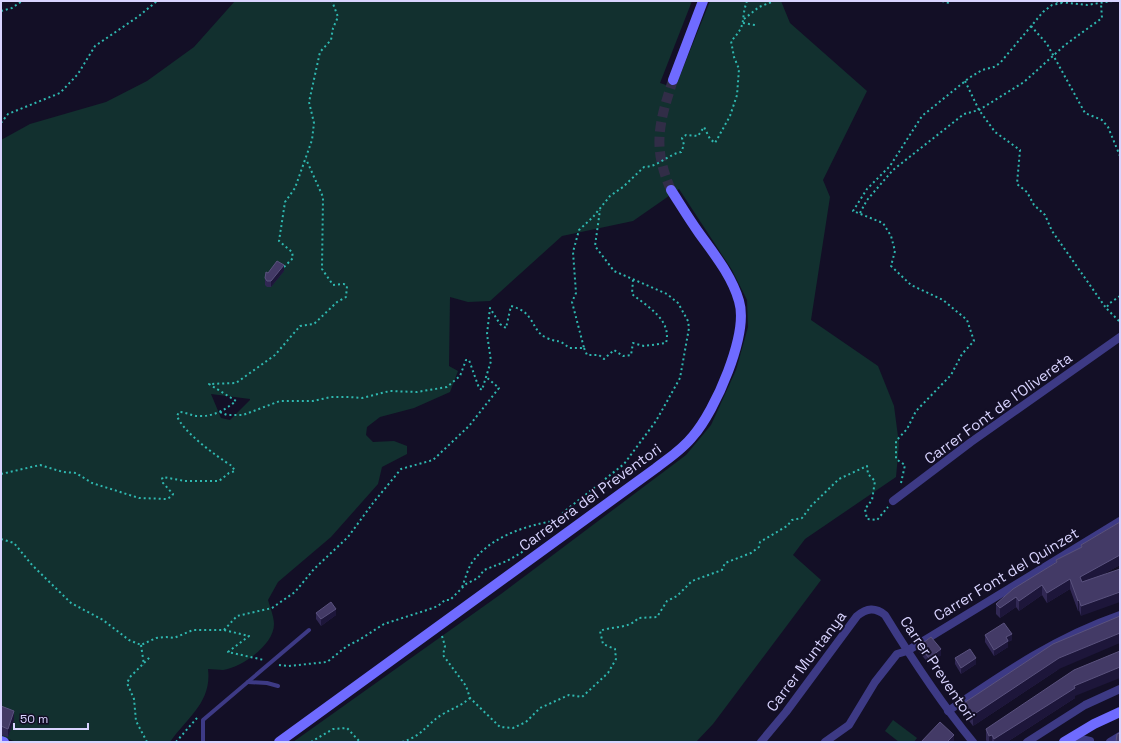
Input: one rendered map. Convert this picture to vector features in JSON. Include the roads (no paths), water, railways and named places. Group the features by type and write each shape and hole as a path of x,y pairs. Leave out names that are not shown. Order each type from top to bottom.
{"street":[{"path":"673,80 702,1"},
{"name":"Carretera del Preventori","path":"279,742 438,628 656,468 688,442 697,431 709,411 735,351 741,326 741,313 735,289 710,248 670,190"},
{"name":"Carrer Font de l'Olivereta","path":"893,501 971,442 1120,338"},
{"name":"Carrer Font del Quinzet","path":"825,742 849,725 880,676 897,654 907,651 1120,521"},
{"name":"Carrer Muntanya","path":"761,742 786,712 857,616 868,609 880,610"},
{"name":"Carrer Preventori","path":"880,610 885,615 907,651 948,711 973,742"},
{"path":"948,711 1038,651 1068,636 1120,615"},
{"path":"1027,742 1085,704 1120,689"},
{"path":"1068,739 1094,724 1120,712"},
{"path":"1068,739 1090,741 1094,724"},
{"path":"1110,742 1120,736"}],"lane":[{"path":"203,742 203,720 309,630"},
{"path":"247,682 267,683 278,686"}],"tunnel":[{"path":"671,190 661,161 660,135 664,109 673,80"}]}
